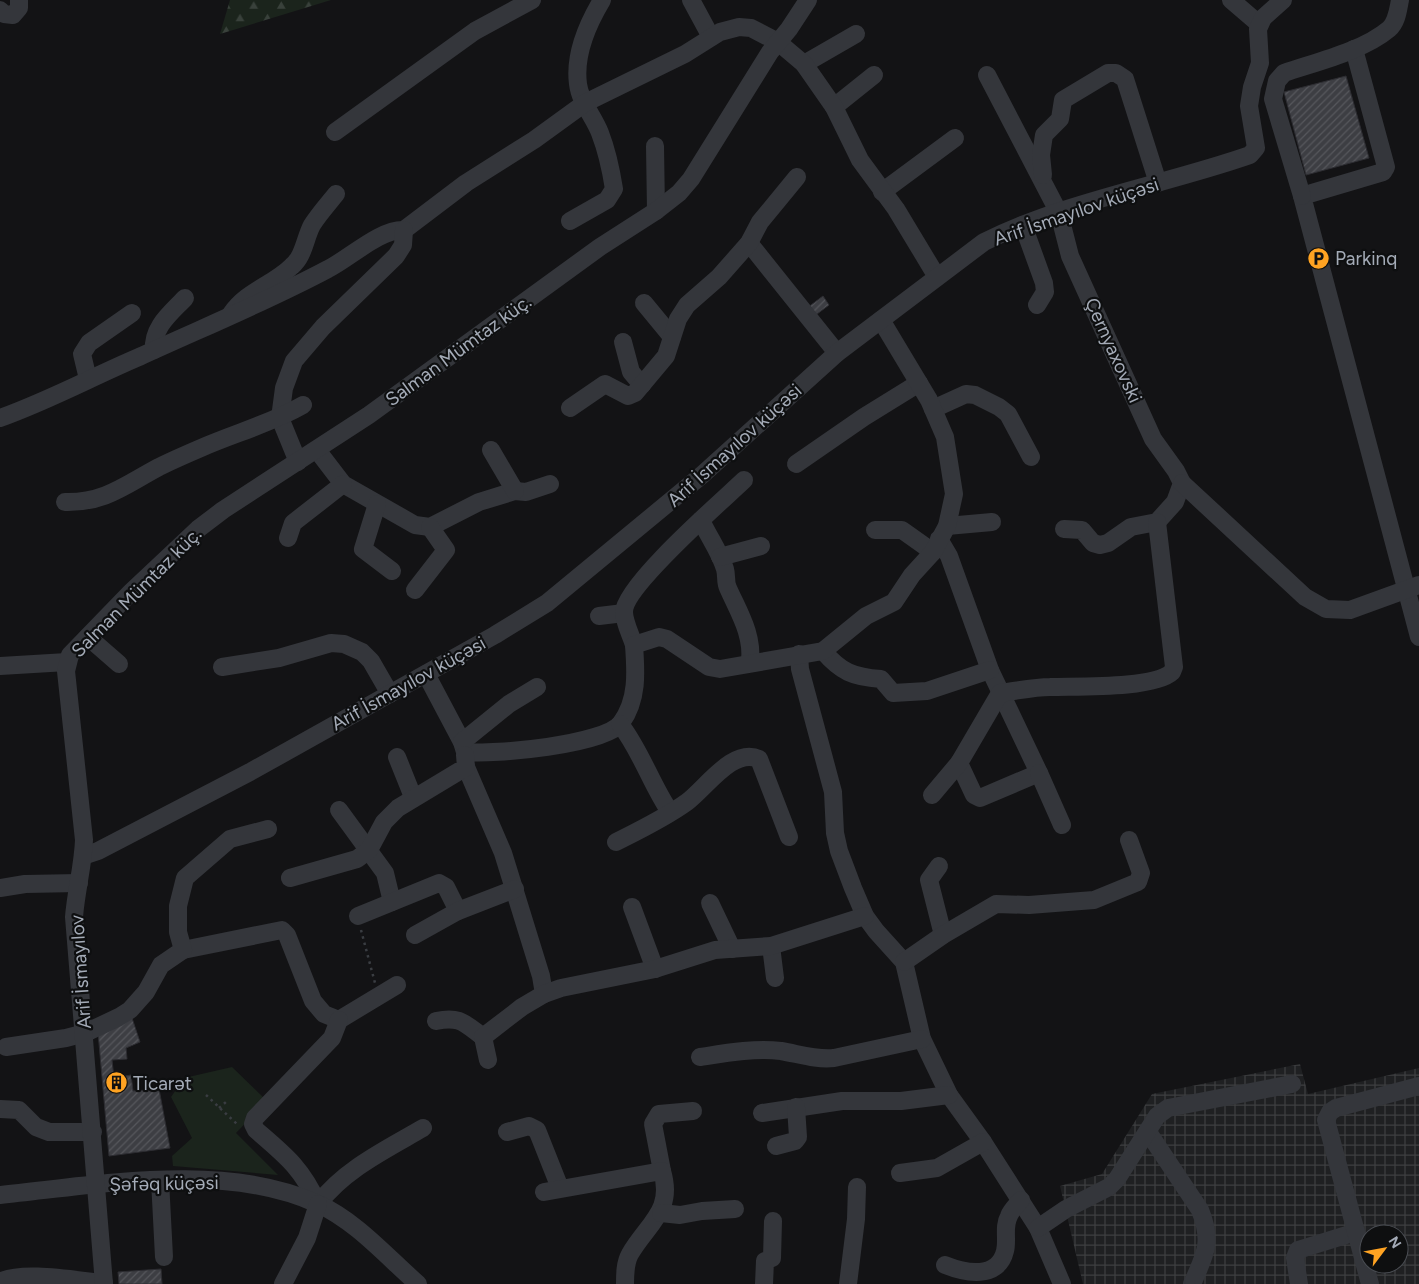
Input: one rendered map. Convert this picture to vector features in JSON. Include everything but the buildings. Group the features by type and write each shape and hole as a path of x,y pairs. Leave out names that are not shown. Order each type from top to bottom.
{"street":[{"path":"0,10 4,14 13,15 19,8 19,0"},
{"path":"336,132 475,31 532,0"},
{"path":"570,221 607,200 614,190 610,167 600,132 578,85 578,59 586,32 602,0"},
{"path":"690,0 711,37"},
{"name":"Salman Mümtaz küç.","path":"67,662 70,655 131,592 198,529 245,495 369,415 600,247 656,211 679,193 691,179 713,141 808,0"},
{"path":"1231,0 1259,24 1283,0"},
{"path":"1400,0 1395,20 1389,28 1354,49 1284,73 1277,81 1273,99 1412,587 1419,637"},
{"name":"Arif İsmayılov küçəsi","path":"83,856 98,851 178,810 519,622 547,603 702,475 837,353 984,242 1023,225 1059,213 1233,161 1254,152 1256,141 1249,106 1252,86 1260,63 1259,24"},
{"path":"0,418 32,407 88,379 228,319 339,264 385,234 395,230 404,230 466,183 534,140 585,103 630,83 720,32 739,27 750,28 778,42 804,64 834,107 860,160 896,209 937,276"},
{"path":"804,64 856,34"},
{"path":"1302,196 1383,172 1386,167 1354,49"},
{"path":"1043,179 1042,155 1044,135 1060,119 1063,100 1108,73 1116,73 1125,79 1158,183"},
{"path":"834,107 874,75"},
{"name":"Çernyaxovski","path":"987,75 1043,179 1059,213 1070,256 1153,438 1182,483 1306,597 1326,608 1350,610 1412,587"},
{"path":"882,192 955,138"},
{"path":"655,146 656,211"},
{"path":"570,408 606,384 628,396 635,393 666,356 678,319 687,305 719,277 749,243 760,222 797,177"},
{"path":"228,319 245,298 292,267 301,256 313,223 336,194"},
{"path":"1023,225 1044,283 1045,292 1037,305"},
{"path":"298,462 280,418 284,388 294,361 323,326 396,256 403,245 404,230"},
{"path":"749,243 837,353"},
{"path":"154,350 153,340 158,327 185,298"},
{"path":"644,303 672,336"},
{"path":"88,379 82,354 89,343 132,314"},
{"path":"634,645 659,637 667,639 709,667 720,669 750,662 764,662 823,651 866,616 894,602 940,539 954,494 945,437 919,383 881,320"},
{"path":"623,342 631,372 642,385"},
{"path":"796,464 864,417 919,383"},
{"path":"933,409 966,394 975,395 999,407 1008,414 1031,457"},
{"path":"64,502 95,500 113,494 159,467 202,447 280,418 302,405"},
{"path":"317,450 343,484 415,525 430,528 479,502 515,491 526,492 550,484"},
{"path":"491,450 515,491"},
{"path":"464,754 506,753 560,745 608,731 620,724 632,702 636,676 634,645 624,613 626,604 636,588 701,520 744,480"},
{"path":"1064,529 1082,530 1093,543 1100,546 1108,543 1131,527 1157,522 1175,502 1182,483"},
{"path":"288,538 293,522 343,484"},
{"path":"378,504 363,548 392,571"},
{"path":"701,520 726,571 727,587 748,632 752,648 750,662"},
{"path":"875,530 902,530 940,539 992,522"},
{"path":"1000,693 1049,687 1087,688 1166,678 1172,672 1174,667 1157,522"},
{"path":"415,590 446,550 430,528"},
{"path":"940,539 949,556 990,670 1062,825"},
{"path":"720,557 761,546"},
{"path":"599,616 624,613"},
{"path":"88,637 119,664"},
{"path":"222,666 279,658 331,643 344,644 362,652 370,661 390,694"},
{"path":"823,651 842,670 858,677 881,679 893,693 927,691 990,670"},
{"path":"799,654 800,669 833,792 835,833 839,851 865,916 904,962 922,1039 949,1094 983,1142 1038,1228 1062,1284"},
{"path":"0,666 67,662"},
{"name":"Arif İsmayılov","path":"67,662 84,840 74,917 104,1283"},
{"path":"426,674 464,754 498,840 541,976 544,994"},
{"path":"290,878 357,859 369,850 384,822 464,754 510,704 537,687"},
{"path":"932,795 959,763 1000,693"},
{"path":"620,724 632,740 656,791 670,812"},
{"path":"616,842 687,802 716,773 741,758 751,756 759,759 789,837"},
{"path":"397,757 414,797"},
{"path":"959,763 974,795 980,798 1039,773"},
{"path":"339,810 385,873 392,902"},
{"path":"182,950 178,932 178,906 184,878 230,839 268,829"},
{"path":"904,962 943,935 996,904 1029,905 1094,900 1138,882 1141,873 1129,840"},
{"path":"939,866 929,880 943,935"},
{"path":"0,888 25,884 79,882"},
{"path":"358,916 439,883 446,888 458,911"},
{"path":"415,935 458,911 515,889"},
{"path":"710,903 732,949"},
{"path":"632,907 655,969"},
{"path":"483,1037 522,1007 544,994 561,988 655,969 715,950 771,946 865,916"},
{"path":"6,1047 85,1033 130,1010 146,992 161,965 182,950 282,930 287,935 312,1001 324,1014 339,1020"},
{"path":"771,946 775,978"},
{"path":"318,1204 307,1181 294,1164 256,1130 255,1118 332,1038 339,1020 397,986"},
{"path":"436,1022 451,1018 461,1021 483,1037 488,1060"},
{"path":"700,1057 740,1051 780,1051 823,1059 922,1039"},
{"path":"1038,1228 1066,1209 1109,1187 1117,1179 1157,1116 1168,1108 1292,1084"},
{"path":"1370,1284 1326,1120 1330,1112 1336,1108 1419,1086"},
{"path":"762,1113 842,1101 901,1101 949,1094"},
{"path":"776,1146 795,1141 798,1137 796,1108"},
{"path":"0,1109 19,1110 36,1127 49,1132 92,1132"},
{"path":"625,1284 629,1255 661,1213 666,1195 653,1124 655,1118 659,1114 693,1112"},
{"path":"507,1132 529,1126 537,1130 552,1190 662,1171"},
{"path":"283,1284 307,1238 318,1204 330,1188 349,1172 423,1128"},
{"path":"1148,1132 1200,1210 1205,1223 1208,1237 1207,1251 1192,1284"},
{"path":"900,1173 938,1168 983,1142"},
{"path":"160,1180 164,1257"},
{"name":"Şəfəq küçəsi","path":"0,1195 160,1180 229,1182 267,1188 318,1204 349,1224 418,1284"},
{"path":"848,1284 856,1219 857,1187"},
{"path":"945,1265 960,1271 976,1273 988,1270 998,1264 1005,1250 1008,1217 1021,1200"},
{"path":"661,1213 680,1215 702,1211 735,1209"},
{"path":"764,1284 765,1261 772,1258 772,1221"},
{"path":"1300,1284 1295,1258 1298,1250 1356,1232"},
{"path":"0,1282 6,1278 26,1276 104,1283"}],"path":[{"path":"358,916 378,996"},
{"path":"206,1095 238,1126"},
{"path":"218,1108 226,1102"}],"shaded area":[{"path":"1300,1064 1308,1094 1419,1068 1419,1284 1083,1284 1060,1186 1102,1174 1152,1094"}],"green space":[{"path":"230,0 331,0 220,34"},
{"path":"232,1067 267,1101 236,1133 278,1175 173,1166 172,1156 192,1138 171,1097 184,1078"}],"place":[{"name":"Parkinq","path":"1319,258"},
{"name":"Ticarət","path":"117,1083"}]}
